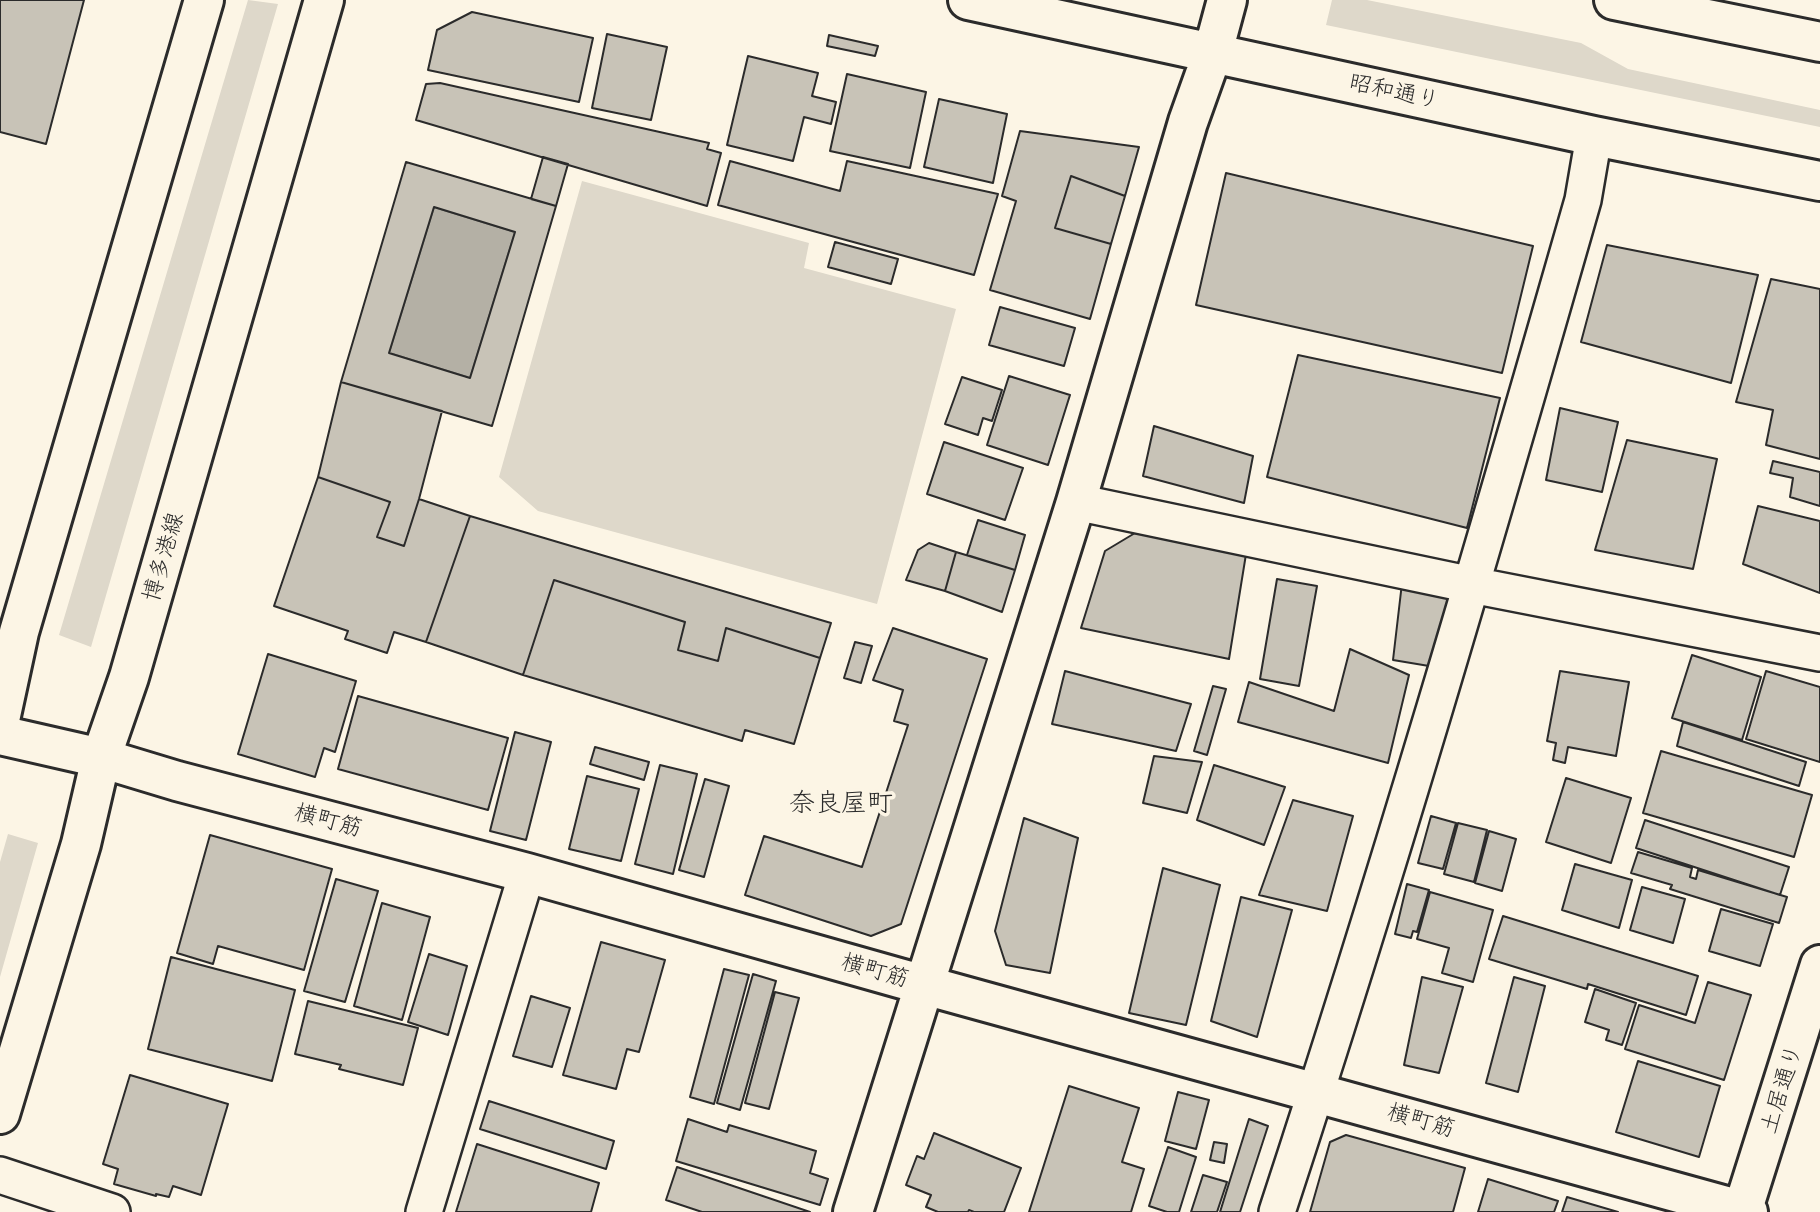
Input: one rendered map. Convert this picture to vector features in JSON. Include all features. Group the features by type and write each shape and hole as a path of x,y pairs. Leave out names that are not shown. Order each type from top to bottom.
{"street":[{"path":"0,720 19,632 204,0"},
{"name":"博多港線","path":"0,1114 324,0"},
{"name":"昭和通り","path":"968,0 1594,136 1820,181"},
{"path":"853,1212 1076,502 1184,135 1213,52 1227,0"},
{"path":"1614,0 1820,41"},
{"path":"1277,1212 1472,585 1583,200 1594,136"},
{"path":"1076,502 1472,585 1820,653"},
{"name":"横町筋","path":"0,734 102,758 177,781 527,873 1745,1212"},
{"path":"424,1212 527,873"},
{"name":"土居通り","path":"1745,1212 1820,965"},
{"path":"0,1175 112,1212"}],"shaded area":[{"path":"248,0 278,4 91,647 59,635"},
{"path":"1332,0 1367,0 1581,43 1628,69 1820,110 1820,127 1326,25"},
{"path":"582,181 809,243 804,268 956,309 877,604 538,511 499,477"},
{"path":"434,207 515,232 470,378 389,353"},
{"path":"8,834 38,843 0,977 0,862"}],"building":[{"path":"0,0 84,0 46,144 0,132"},
{"path":"472,12 593,38 579,102 428,70 437,30"},
{"path":"607,34 667,47 651,120 592,108"},
{"path":"829,35 878,46 875,56 827,46"},
{"path":"748,56 818,73 812,96 836,102 831,124 804,117 793,161 727,145"},
{"path":"847,74 926,92 910,168 830,151"},
{"path":"440,83 709,143 707,149 721,153 707,206 416,120 426,84"},
{"path":"939,99 1007,114 993,183 924,167"},
{"path":"1020,131 1139,147 1125,196 1071,176 1055,228 1111,244 1090,319 990,290 1016,201 1002,196"},
{"path":"543,157 568,164 556,206 531,199"},
{"path":"730,161 840,191 847,161 998,194 974,275 718,205"},
{"path":"406,162 556,206 492,426 341,382","holes":["434,207 515,232 470,378 389,353"]},
{"path":"1226,173 1533,246 1502,373 1196,305"},
{"path":"1071,176 1125,196 1111,244 1055,228"},
{"path":"835,242 898,259 891,284 828,267"},
{"path":"1607,245 1758,275 1731,383 1581,342"},
{"path":"1771,279 1820,289 1820,459 1766,445 1773,410 1736,402"},
{"path":"1000,307 1075,328 1064,366 989,345"},
{"path":"1298,355 1500,398 1467,528 1267,477"},
{"path":"1009,376 1070,395 1048,465 987,445"},
{"path":"962,377 1002,390 992,421 983,418 978,435 945,424"},
{"path":"341,382 442,411 404,546 377,537 390,502 318,477"},
{"path":"1560,408 1618,422 1602,492 1546,480"},
{"path":"1154,426 1253,456 1244,503 1143,476"},
{"path":"1627,440 1717,459 1693,569 1595,550"},
{"path":"944,442 1023,468 1005,520 927,494"},
{"path":"1773,461 1820,472 1820,506 1790,497 1793,478 1770,473"},
{"path":"318,477 390,502 377,537 404,546 419,499 470,516 426,642 394,632 387,653 345,639 348,631 274,606"},
{"path":"1758,506 1820,521 1820,593 1743,564"},
{"path":"470,516 831,623 820,658 726,628 718,661 678,650 685,622 554,580 523,675 426,642"},
{"path":"978,520 1025,535 1015,570 967,555"},
{"path":"1135,533 1247,548 1229,659 1081,628 1105,551"},
{"path":"929,543 956,552 945,591 906,580 918,550"},
{"path":"956,552 1015,570 1002,612 945,591"},
{"path":"1277,579 1317,586 1299,686 1260,679"},
{"path":"554,580 685,622 678,650 718,661 726,628 820,658 794,744 745,730 742,741 523,675"},
{"path":"1402,583 1443,590 1453,605 1435,667 1393,660"},
{"path":"893,628 987,659 901,924 871,936 745,895 764,836 862,867 908,725 894,721 903,690 873,680"},
{"path":"855,642 872,646 861,683 844,678"},
{"path":"1350,649 1409,675 1388,763 1238,722 1249,682 1334,711"},
{"path":"268,654 356,681 335,752 324,748 315,777 238,754"},
{"path":"1692,655 1761,677 1742,740 1672,718"},
{"path":"1065,671 1191,704 1176,751 1052,724"},
{"path":"1560,671 1629,682 1616,756 1568,747 1565,763 1553,760 1556,743 1547,741"},
{"path":"1766,671 1820,687 1820,762 1746,739"},
{"path":"1213,686 1226,689 1207,755 1194,751"},
{"path":"358,696 508,738 488,810 338,769"},
{"path":"1683,722 1806,762 1799,786 1677,746"},
{"path":"515,732 551,742 526,840 490,831"},
{"path":"595,747 649,762 644,780 590,764"},
{"path":"1661,751 1812,795 1794,857 1643,813"},
{"path":"1154,756 1202,762 1187,813 1143,803"},
{"path":"660,765 697,774 673,874 635,864"},
{"path":"1214,765 1285,787 1264,845 1197,820"},
{"path":"587,776 639,789 621,861 569,849"},
{"path":"1566,778 1631,798 1611,863 1546,842"},
{"path":"705,779 729,786 704,877 679,870"},
{"path":"1293,800 1353,816 1327,911 1259,895"},
{"path":"1431,816 1456,823 1443,869 1418,863"},
{"path":"1024,818 1078,838 1050,973 1006,965 995,931"},
{"path":"1645,820 1789,867 1780,895 1636,848"},
{"path":"1458,823 1487,830 1474,882 1444,874"},
{"path":"1489,831 1516,839 1502,891 1475,883"},
{"path":"210,835 332,869 304,970 218,946 213,964 177,953"},
{"path":"1638,852 1692,868 1690,877 1696,879 1698,870 1787,897 1779,923 1670,889 1672,885 1631,873"},
{"path":"1575,864 1632,880 1619,928 1562,910"},
{"path":"1163,868 1220,885 1186,1025 1129,1013"},
{"path":"336,879 378,891 345,1002 304,991"},
{"path":"1407,884 1429,890 1417,932 1413,931 1411,938 1395,934"},
{"path":"1642,887 1685,899 1673,943 1630,930"},
{"path":"1430,892 1493,910 1473,982 1442,973 1449,948 1417,939"},
{"path":"1241,897 1292,910 1257,1037 1211,1021"},
{"path":"382,903 430,917 402,1020 354,1006"},
{"path":"1721,909 1773,924 1760,966 1709,951"},
{"path":"1503,916 1698,976 1686,1015 1588,984 1587,989 1489,959"},
{"path":"601,942 665,960 639,1052 627,1049 616,1089 563,1075"},
{"path":"429,954 467,966 448,1035 408,1022"},
{"path":"171,957 295,990 272,1081 148,1049"},
{"path":"724,969 749,975 714,1104 690,1097"},
{"path":"753,974 776,981 740,1110 717,1103"},
{"path":"1422,977 1463,987 1439,1073 1404,1065"},
{"path":"1514,977 1545,986 1518,1092 1486,1083"},
{"path":"1708,982 1751,995 1724,1080 1625,1049 1639,1005 1695,1023"},
{"path":"1595,989 1636,1003 1622,1045 1606,1040 1609,1030 1585,1022"},
{"path":"775,992 799,998 769,1109 745,1103"},
{"path":"531,996 570,1008 552,1067 513,1056"},
{"path":"308,1001 418,1028 403,1085 339,1069 341,1065 295,1054"},
{"path":"1638,1061 1720,1086 1699,1157 1616,1132"},
{"path":"130,1075 228,1104 201,1195 173,1186 169,1197 156,1196 114,1184 118,1169 103,1164"},
{"path":"1069,1086 1139,1108 1122,1162 1144,1169 1131,1212 1029,1212"},
{"path":"1178,1092 1209,1100 1196,1149 1165,1141"},
{"path":"489,1101 614,1141 606,1169 480,1129"},
{"path":"688,1119 727,1132 729,1125 816,1151 810,1173 828,1179 820,1205 676,1161"},
{"path":"1249,1119 1268,1126 1240,1212 1220,1212"},
{"path":"934,1133 1021,1168 1004,1212 938,1212 926,1207 931,1195 906,1185 917,1156 924,1159"},
{"path":"1346,1135 1465,1168 1453,1212 1310,1212 1330,1142"},
{"path":"1214,1142 1227,1144 1224,1163 1210,1160"},
{"path":"477,1144 599,1183 591,1212 456,1212"},
{"path":"1168,1147 1196,1157 1179,1212 1167,1212 1149,1206"},
{"path":"677,1167 810,1212 702,1212 666,1200"},
{"path":"1203,1175 1227,1182 1217,1212 1191,1212"},
{"path":"1488,1179 1558,1201 1554,1212 1478,1212"},
{"path":"1567,1197 1618,1212 1562,1212"}],"district":[{"name":"奈良屋町","path":"841,804"}]}
